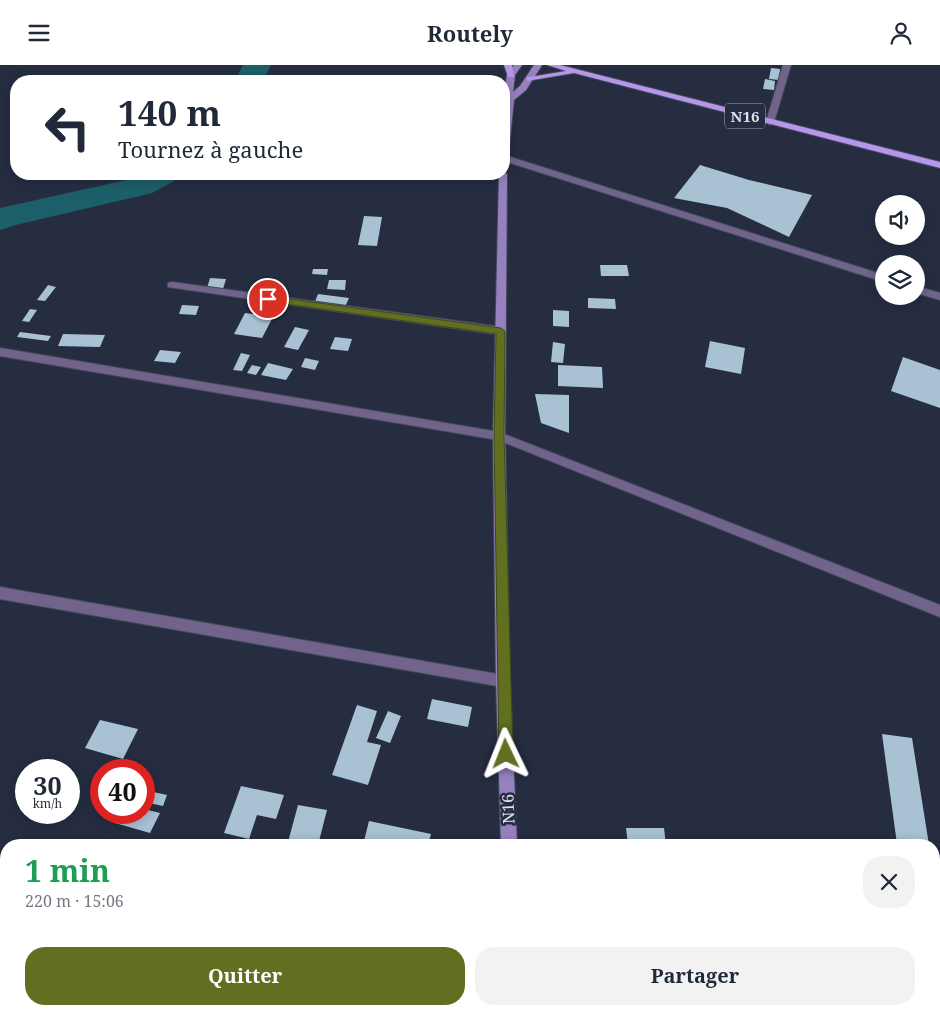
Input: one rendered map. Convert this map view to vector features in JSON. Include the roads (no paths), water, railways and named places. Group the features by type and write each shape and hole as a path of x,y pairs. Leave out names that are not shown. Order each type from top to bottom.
{"main road":[{"path":"508,65 511,75"},
{"name":"N16","path":"551,65 575,73 940,165"},
{"path":"530,79 575,73"}],"street":[{"path":"510,99 511,75 518,65"},
{"path":"510,99 530,79 538,65"},
{"path":"770,122 787,65"},
{"path":"510,160 875,276"},
{"name":"N16","path":"504,180 499,436 503,681 509,839"},
{"path":"172,285 501,331"},
{"path":"925,292 940,297"},
{"path":"0,352 499,436 940,611"},
{"path":"0,593 503,681"}],"waterway":[{"path":"252,75 257,65"},
{"path":"0,220 5,217 141,186 152,180"}]}
